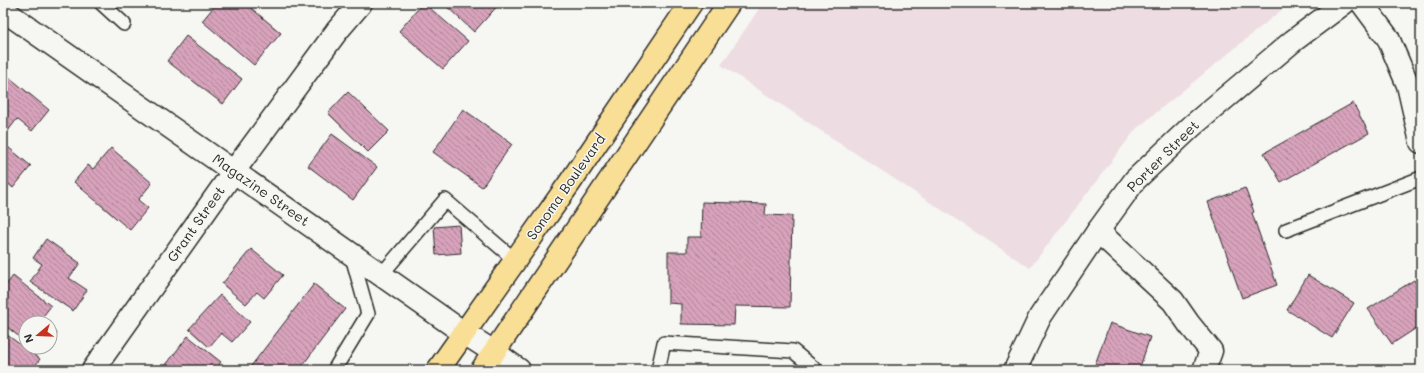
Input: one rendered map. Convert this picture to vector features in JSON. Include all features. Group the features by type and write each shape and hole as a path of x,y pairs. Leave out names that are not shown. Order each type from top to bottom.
{"main road":[{"name":"Sonoma Boulevard","path":"438,370 571,181 691,3"},
{"path":"482,370 729,3"}],"street":[{"name":"Grant Street","path":"93,370 234,171 337,31 361,3"},
{"name":"Porter Street","path":"1015,370 1040,317 1098,230 1135,180 1192,126 1293,41 1344,3"},
{"path":"1362,3 1388,38 1408,85 1421,142"},
{"name":"Magazine Street","path":"3,10 518,370"},
{"path":"1098,230 1174,301 1189,324 1211,351 1204,370"}],"lane":[{"path":"101,3 124,24"},
{"path":"1286,230 1421,178"},
{"path":"382,276 445,200 515,260"},
{"path":"334,370 368,314 350,253"},
{"path":"658,370 664,344 794,351 816,370"}],"shaded area":[{"path":"763,3 1290,3 1136,129 1030,268 721,65"}],"building":[{"path":"217,3 245,3 281,33 254,65 202,21"},
{"path":"423,3 468,41 443,69 399,31"},
{"path":"443,3 500,3 474,32"},
{"path":"186,36 242,79 223,104 167,61"},
{"path":"4,73 49,110 32,131 17,119 4,136 3,135"},
{"path":"348,92 389,131 368,152 328,113"},
{"path":"1353,103 1369,133 1281,182 1264,153"},
{"path":"463,109 512,144 482,187 433,152"},
{"path":"332,134 377,167 353,200 308,166"},
{"path":"3,143 31,166 13,188 3,179"},
{"path":"111,148 152,183 138,200 148,208 130,230 74,182 88,165 93,169"},
{"path":"1245,188 1277,285 1242,298 1208,202"},
{"path":"702,202 766,204 765,215 792,216 790,307 735,306 734,325 681,324 681,304 668,303 668,252 687,252 687,237 701,237"},
{"path":"459,225 461,253 436,255 434,227"},
{"path":"46,239 80,263 69,278 87,290 73,311 30,282 42,264 33,258"},
{"path":"251,249 283,275 264,298 257,292 246,304 222,284"},
{"path":"1308,275 1354,303 1332,338 1287,310"},
{"path":"13,276 51,306 44,315 18,315 18,336 3,324 3,289"},
{"path":"1414,280 1421,291 1421,325 1392,344 1368,309"},
{"path":"314,284 345,309 299,370 248,370"},
{"path":"220,295 250,322 232,342 221,333 209,347 189,329"},
{"path":"1110,323 1150,337 1139,370 1093,370"},
{"path":"3,332 18,343 18,355 35,355 40,359 32,370 12,370 9,368 7,370 3,370"},
{"path":"188,336 221,362 215,370 162,370"}]}
